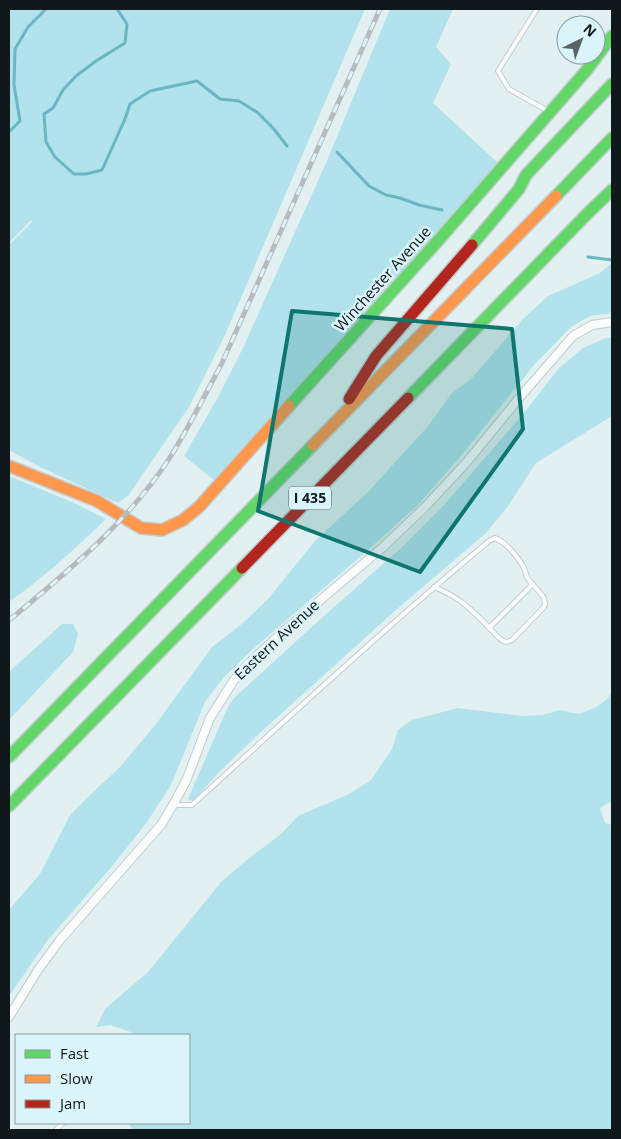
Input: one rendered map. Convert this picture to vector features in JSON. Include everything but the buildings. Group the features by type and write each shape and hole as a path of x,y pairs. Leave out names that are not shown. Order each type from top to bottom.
{"main road":[{"name":"Winchester Avenue","path":"9,466 97,501 142,528 162,530 183,520 199,508 430,250 586,71 612,36"},
{"path":"334,423 376,356 471,247 519,189 526,175 612,84"},
{"path":"519,189 533,180 612,96"},
{"name":"I 435","path":"9,756 612,138"},
{"name":"I 435","path":"9,806 612,190"}],"street":[{"name":"Eastern Avenue","path":"9,1018 38,970 60,940 161,825 186,781 210,718 234,680 250,662 382,548 425,507 466,464 520,397 573,336 592,325 612,322"}],"lane":[{"path":"537,9 498,71 509,89 550,112"},
{"path":"173,805 192,805 434,587 489,541 495,538 507,546 524,568 528,578 545,598 546,603 512,640 504,642 458,599 434,587"},
{"path":"489,628 533,584"}],"highlighted area":[{"path":"292,311 512,329 523,429 420,572 258,511"}],"shaded area":[{"path":"9,9 365,9 225,335 189,407 128,496 118,503 40,467 9,450 9,245 32,222 31,220 9,243"},
{"path":"390,9 453,9 436,47 451,64 433,103 498,163 215,481 184,456 217,399 243,348 326,163"},
{"path":"612,263 612,313 590,316 571,327 534,365 465,451 418,505 253,649 223,678 205,702 171,785 147,822 113,865 47,941 9,996 9,910 40,874 70,815 120,767 156,724 212,647 243,623 268,599 316,540 369,491 429,425 451,394 472,378 522,320 548,296 600,273"},
{"path":"606,338 612,338 612,416 536,463 508,506 486,533 397,609 263,730 222,769 193,801 188,799 227,709 234,698 402,547 445,504 523,414 559,368 583,348"},
{"path":"9,476 74,503 106,519 35,583 9,602"},
{"path":"62,624 73,624 78,634 73,652 9,720 9,672"},
{"path":"612,692 612,802 600,808 605,823 612,825 612,1130 133,1129 129,1124 190,1124 190,1034 133,1034 110,1025 96,1027 105,1009 148,972 222,881 281,834 298,816 349,794 371,780 392,749 398,730 412,720 458,708 523,716 543,715 560,710 578,714 595,708 608,698"}],"waterway":[{"path":"9,132 20,121 14,85 15,49 28,27 46,9"},
{"path":"117,9 127,24 125,43 76,76 63,90 53,108 44,114 46,142 55,157 74,174 86,174 102,170 130,104 150,91 197,81 220,99 239,101 257,112 287,146"},
{"path":"337,152 369,186 386,195 442,210"},
{"path":"588,257 612,260"}],"railway":[{"path":"9,620 39,596 99,542 136,502 176,448 222,363 380,9"}],"traffic: fast":[{"path":"289,406 436,243 586,71 612,36"},
{"path":"472,245 519,189 526,175 612,84"},
{"path":"556,196 612,138"},
{"path":"408,398 612,190"},
{"path":"9,757 313,445"},
{"path":"9,806 242,568"}],"traffic: slow":[{"path":"313,445 556,196"},
{"path":"9,466 97,501 141,528 162,530 183,520 199,507 289,406"}],"traffic: jam":[{"path":"349,399 376,356 472,245"},
{"path":"242,568 408,398"}]}
